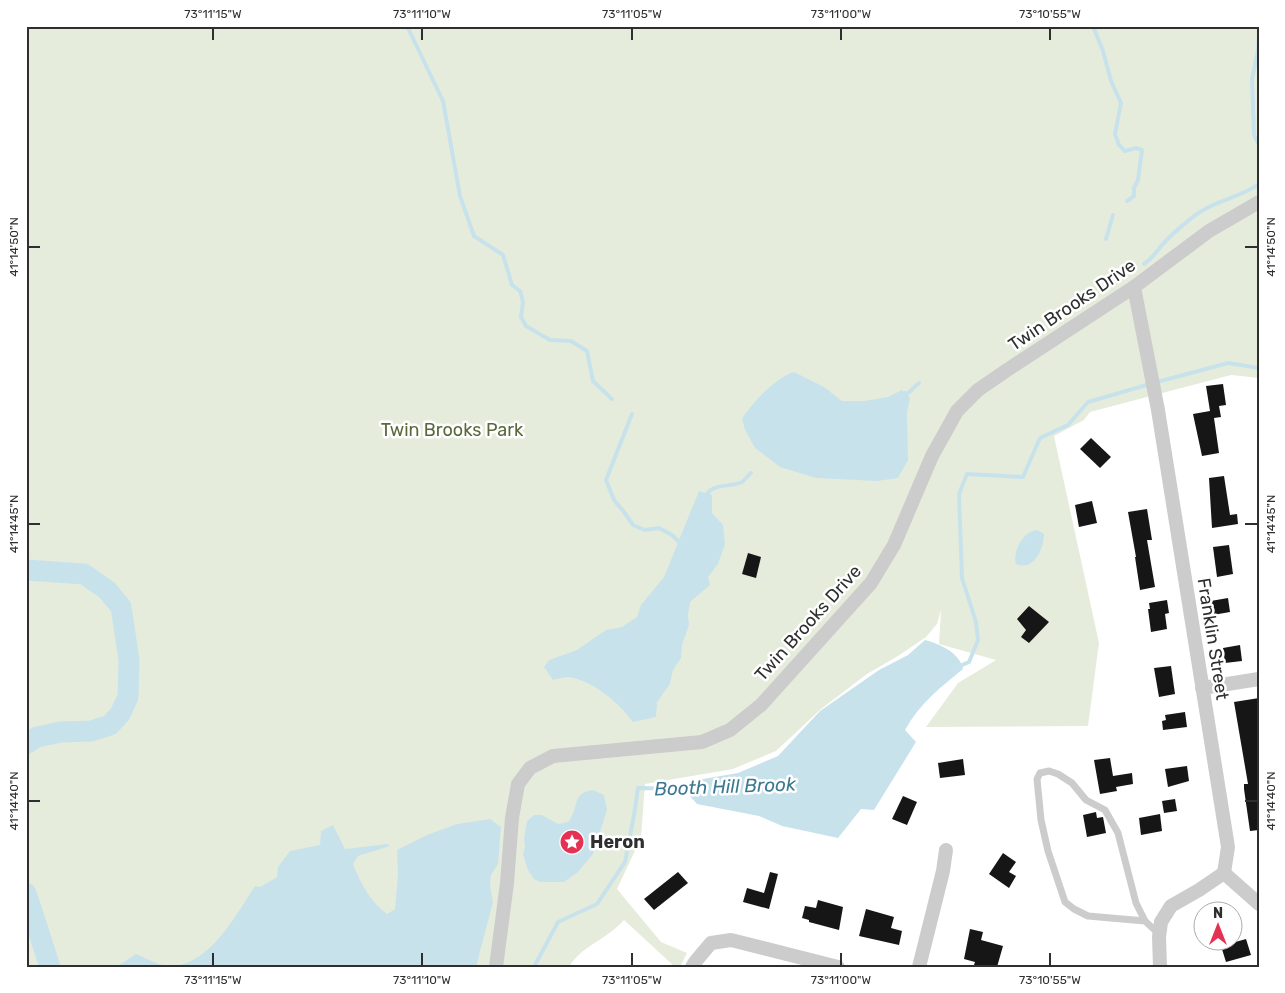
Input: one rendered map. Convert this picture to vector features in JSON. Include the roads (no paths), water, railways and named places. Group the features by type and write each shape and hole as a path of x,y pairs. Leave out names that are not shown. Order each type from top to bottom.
{"street":[{"name":"Twin Brooks Drive","path":"496,967 515,801 518,784 530,768 553,756 702,742 730,730 761,705 871,584 894,545 932,456 957,411 978,390 1134,287 1209,231 1259,202"},
{"name":"Franklin Street","path":"1134,287 1158,410 1228,847 1224,873"},
{"path":"1202,688 1259,679"},
{"path":"918,967 943,871 946,850"},
{"path":"1160,967 1159,934 1161,922 1171,906 1224,873 1259,904"},
{"path":"692,967 711,943 731,940 838,967"}],"lane":[{"path":"1146,921 1088,916 1065,902 1048,851 1041,820 1037,779 1040,773 1049,771 1058,774 1072,783 1086,800 1105,810 1118,833 1136,903 1146,921 1159,934"}],"water":[{"path":"794,372 824,387 842,401 864,401 888,397 902,390 910,398 907,412 908,460 898,478 877,481 816,478 780,467 755,448 745,430 742,419 765,391 780,379"},
{"path":"699,491 712,495 712,513 723,525 725,544 718,564 708,577 710,585 690,602 689,625 682,645 681,658 673,670 670,684 657,702 656,717 633,722 613,700 597,688 569,677 553,680 544,667 549,660 577,650 606,630 622,627 637,617 641,605 664,577"},
{"path":"1037,530 1044,534 1044,540 1037,557 1028,565 1016,564 1017,548 1023,538 1032,531"},
{"path":"925,640 937,644 954,654 963,669 931,696 905,730 916,742 874,810 861,809 838,838 782,826 759,816 697,804 689,795 697,780 738,773 778,756 820,711 879,670 908,655"},
{"path":"593,790 604,795 607,810 593,854 578,872 564,882 540,882 534,879 528,870 523,854 527,821 534,815 542,815 558,824 568,822 579,797"},
{"path":"490,819 501,827 498,864 491,875 490,885 493,902 476,967 116,967 136,954 168,966 182,964 196,958 208,949 230,925 255,886 260,887 277,877 278,867 290,851 320,845 321,831 333,825 345,849 387,844 390,846 358,856 353,864 367,892 387,914 395,909 398,874 397,850 427,835 457,824"}],"waterway":[{"name":"Booth Hill Brook","path":"407,26 443,101 460,196 474,236 503,255 512,285 520,291 523,302 521,317 526,326 550,340 571,341 587,351 593,381 612,399"},
{"path":"1093,26 1103,51 1111,81 1121,103 1115,134 1119,145 1125,151 1136,148 1142,150 1134,196 1127,201"},
{"path":"1259,33 1258,50 1252,79 1254,135 1259,145"},
{"path":"1144,264 1170,237 1196,215 1214,204 1245,192 1259,184"},
{"path":"1106,239 1113,215"},
{"name":"Booth Hill Brook","path":"1157,382 1228,363 1259,368"},
{"path":"905,393 907,394 919,383"},
{"name":"Booth Hill Brook","path":"960,666 969,662 978,640 976,622 962,578 959,494 967,474 1023,477 1040,438 1068,425 1088,402 1150,384"},
{"path":"632,414 606,480 614,500 633,525 645,530 659,528 672,535 680,543"},
{"path":"705,498 716,487 737,484 742,482 751,473"},
{"path":"26,570 84,574 107,590 121,607 129,660 128,697 120,714 110,725 91,731 61,732 37,737 26,744"},
{"name":"Booth Hill Brook","path":"534,967 558,922 597,904 625,862 638,788 697,789"},
{"path":"26,893 50,967"}],"place":[{"name":"Heron","path":"572,842"}],"park label":[{"name":"Twin Brooks Park","path":"452,430"}]}
